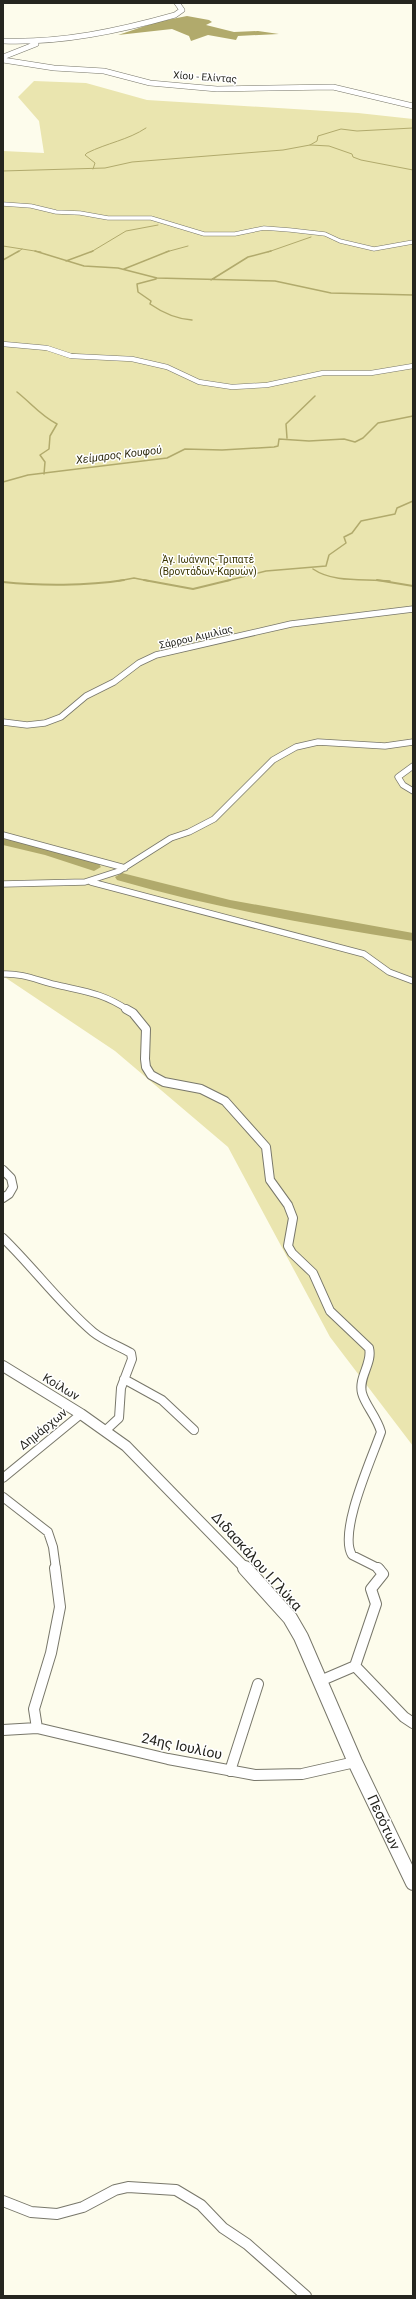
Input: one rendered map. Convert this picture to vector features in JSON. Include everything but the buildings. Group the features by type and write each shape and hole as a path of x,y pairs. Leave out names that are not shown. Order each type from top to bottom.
{"main road":[{"path":"3,58 28,46 102,33 175,15 182,10 181,6 177,3"},
{"path":"3,36 48,40 102,33"},
{"path":"3,40 26,43 28,46"},
{"path":"9,41 50,41"},
{"name":"Χίου - Ελίντας","path":"3,58 20,63 54,68 104,70 150,83 217,89 333,87 413,106"},
{"name":"Κοίλων","path":"3,1366 106,1430"},
{"name":"Διδασκάλου Ι.Γλύκα","path":"106,1430 126,1446 192,1512 290,1618 301,1636 355,1762"},
{"name":"Πεσότων","path":"355,1762 413,1883"}],"street":[{"path":"3,204 31,206 56,212 80,213 108,218 151,218 204,234 235,234 264,228 290,230 323,234 340,241 374,249 413,242"},
{"path":"3,344 46,348 71,356 132,359 167,367 199,382 232,387 267,385 323,373 371,374 413,366"},
{"name":"Σάρρου Αιμιλίας","path":"3,722 19,725 48,722 59,718 69,712 86,696 118,680 136,663 156,655 291,624 413,609"},
{"path":"3,884 88,881 96,880 119,872 171,838 189,832 214,819 268,764 291,749 318,742 385,746 413,742"},
{"path":"413,766 398,777 404,785 413,791"},
{"path":"3,835 125,868"},
{"path":"88,881 364,954 389,972 413,981"},
{"path":"3,974 18,973 60,986 87,990 118,1003 133,1013 146,1029 147,1044 145,1059 146,1067 151,1075 164,1082 201,1089 225,1101 266,1147 270,1180 274,1188 288,1205 293,1218 288,1239 288,1246 292,1253 313,1273 330,1311 369,1348 372,1355 363,1376 362,1393 378,1420 381,1432 352,1518 348,1547 355,1557 376,1567 383,1574 371,1589 376,1604 355,1666 320,1681"},
{"path":"3,1170 13,1182 14,1187 6,1196"},
{"path":"3,1238 23,1257 56,1296 94,1332 131,1353 132,1359 124,1378 120,1398 118,1422 106,1430"},
{"path":"124,1378 169,1404 179,1412 194,1430"},
{"name":"Δημάρχων","path":"4,1475 81,1414"},
{"path":"3,1498 43,1527 48,1532 53,1548 60,1607 51,1653 34,1709 37,1728"},
{"path":"355,1666 404,1717 413,1723"},
{"path":"230,1771 258,1684"},
{"name":"24ης Ιουλίου","path":"3,1730 37,1728 168,1759 230,1771 288,1776 355,1762"},
{"path":"3,2200 17,2208 31,2212 57,2214 83,2208 115,2190 128,2186 176,2190 201,2205 223,2228 246,2244 306,2296"}],"green space":[{"name":"Άγ. Ιωάννης-Τριπατέ (Βροντάδων-Καρυών)","path":"34,81 86,83 147,100 358,113 413,119 413,1446 330,1337 228,1147 115,1051 3,976 3,151 44,153 39,121 18,97"}],"shaded area":[{"path":"187,16 209,20 212,22 206,25 234,32 258,31 279,34 238,36 236,40 208,35 191,41 189,36 172,29 118,35 157,22"}],"waterway":[{"path":"93,168 95,163 85,155 87,153 132,136 146,128"},
{"path":"310,145 317,141 318,136 341,129 357,131 413,128"},
{"path":"93,168 105,168 132,162 283,150 310,145"},
{"path":"310,145 329,146 352,154 353,157 361,160 413,170"},
{"path":"3,171 93,168"},
{"path":"92,251 126,231 158,225"},
{"path":"270,251 311,237"},
{"path":"3,246 22,249"},
{"path":"168,252 188,246"},
{"path":"18,252 22,249"},
{"path":"22,249 35,251"},
{"path":"3,260 19,251"},
{"path":"35,251 41,252"},
{"path":"35,251 67,261"},
{"path":"67,261 92,251"},
{"path":"212,279 248,257 270,251"},
{"path":"124,269 168,252"},
{"path":"67,261 84,266 118,268 157,278 212,279"},
{"path":"156,279 137,284 138,292 151,301 150,304 165,313 175,317 192,320"},
{"path":"212,279 275,281 331,293 413,295"},
{"path":"17,392 41,413 57,424 50,436 49,449 40,455 45,462 44,473"},
{"path":"287,438 286,424 315,396"},
{"name":"Χείμαρος Κουφού","path":"44,473 167,458 185,449 222,450 274,447 278,446 279,439 309,441 344,439 355,442 363,438 378,423 413,416"},
{"name":"Χείμαρος Κουφού","path":"3,482 28,475 44,473"},
{"path":"230,580 266,571 326,566 329,555 346,543 344,537 352,533 361,521 395,514 397,508 413,501"},
{"path":"313,569 322,574 341,579 377,580"},
{"path":"121,580 134,578 144,580"},
{"path":"3,582 64,585 121,580"},
{"path":"144,580 193,589 230,580"},
{"path":"144,580 149,581"},
{"path":"226,581 230,580"},
{"path":"377,580 390,581"},
{"path":"377,580 413,586"},
{"path":"3,841 49,852 94,867"},
{"path":"122,877 230,905 303,919 413,937"}]}
